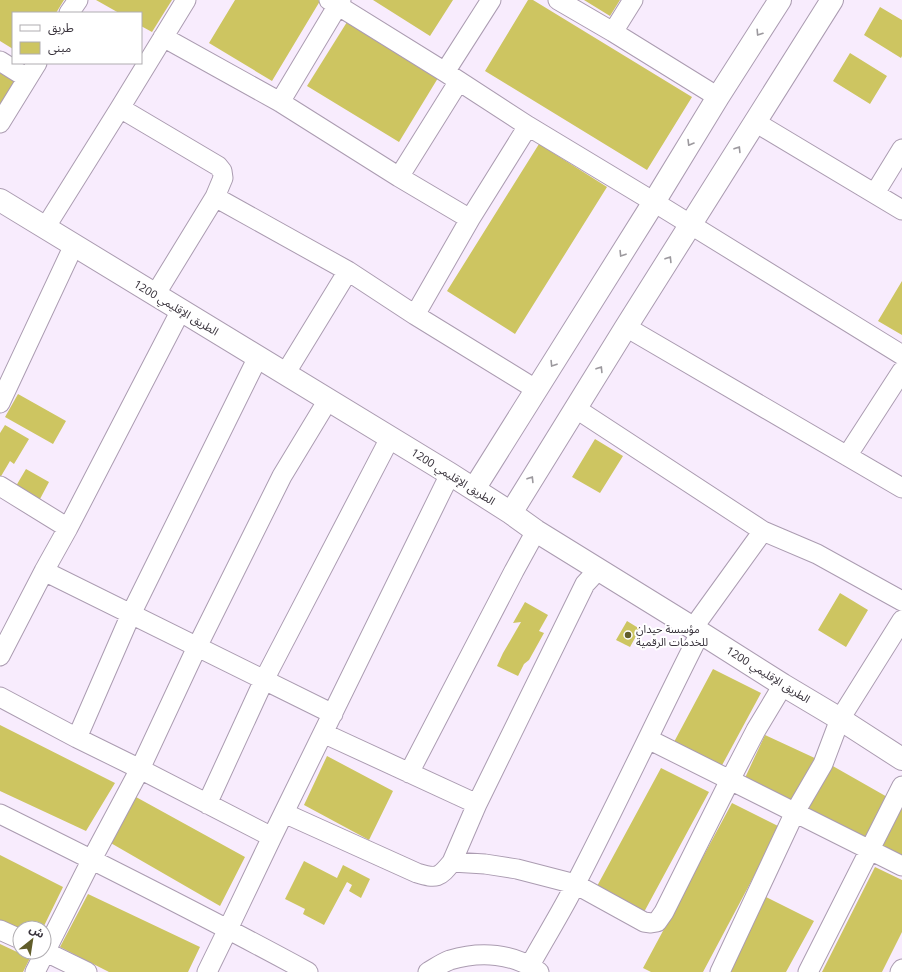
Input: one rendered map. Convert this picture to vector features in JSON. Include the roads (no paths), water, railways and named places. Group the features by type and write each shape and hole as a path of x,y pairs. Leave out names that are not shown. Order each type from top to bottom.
{"street":[{"path":"146,53 164,37 186,0"},
{"path":"399,177 491,0"},
{"path":"558,0 718,96"},
{"path":"613,32 633,0"},
{"path":"474,489 654,202 718,96 780,0"},
{"path":"511,512 626,326 832,0"},
{"path":"280,102 336,2 528,126 902,355"},
{"path":"164,37 280,102 399,177 470,219"},
{"path":"0,61 32,70 0,123"},
{"path":"45,228 120,108 141,64"},
{"path":"120,108 218,166 222,171 223,178 215,197 155,295"},
{"path":"755,122 902,210"},
{"path":"415,315 470,219 528,126"},
{"path":"875,193 902,149"},
{"path":"215,197 348,271 415,315 537,390"},
{"name":"الطريق الإقليمي 1200","path":"1,205 74,245 450,474 511,512 536,531 902,759"},
{"path":"0,403 74,245"},
{"path":"285,374 348,271"},
{"path":"0,656 181,310"},
{"path":"626,326 902,488"},
{"path":"77,738 131,614 258,357"},
{"path":"847,456 902,371"},
{"path":"52,936 140,769 197,647 282,476 328,400"},
{"path":"575,408 763,531 816,554 902,601"},
{"path":"207,804 264,680 390,438"},
{"path":"207,972 450,474"},
{"path":"0,486 68,528"},
{"path":"409,773 536,531"},
{"path":"428,972 449,961 476,955 504,956 535,969 648,739 696,630 763,531"},
{"path":"284,813 417,873 430,877 438,876 452,862 477,804 585,584 598,570"},
{"path":"44,571 333,714"},
{"path":"720,972 795,812 823,764 840,719 902,620"},
{"path":"452,862 485,864 517,869 576,884 644,922 657,922 664,912 756,730 783,685"},
{"path":"0,696 77,738 272,838"},
{"path":"323,733 477,804"},
{"path":"648,739 902,866"},
{"path":"808,972 902,786"},
{"path":"0,814 92,859 308,972"},
{"path":"0,930 12,935"},
{"path":"52,955 87,972"},
{"path":"35,972 40,960"}],"place":[{"name":"مؤسسة حيدان للخدمات الرقمية","path":"628,635"}]}
